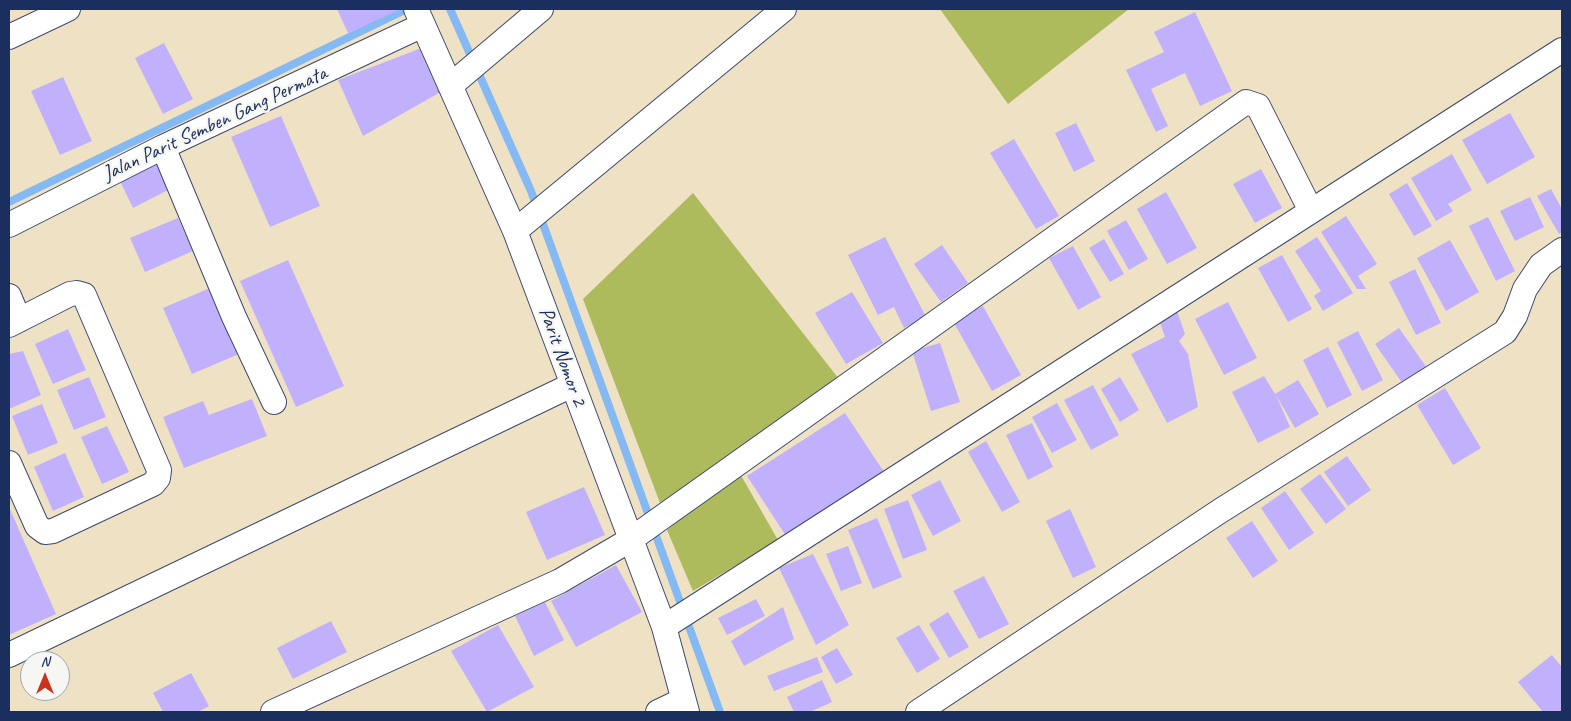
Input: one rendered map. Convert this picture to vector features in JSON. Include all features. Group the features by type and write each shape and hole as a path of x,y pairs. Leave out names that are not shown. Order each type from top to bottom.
{"street":[{"path":"9,37 68,9"},
{"path":"450,86 541,9"},
{"path":"515,231 784,9"},
{"name":"Parit Nomor 2","path":"419,17 515,231 664,627 685,706"},
{"name":"Jalan Parit Semben Gang Permata","path":"9,225 419,17"},
{"path":"664,627 1562,50"},
{"path":"273,712 560,581 630,540 1246,102 1258,106 1311,211"},
{"path":"163,147 234,317 274,402"},
{"path":"918,712 1195,528 1504,332 1515,316 1525,289 1541,265 1562,250"},
{"path":"9,296 14,323 70,294 84,295 159,470 158,478 153,484 53,531 45,532 37,526 9,463"},
{"path":"9,655 572,385"},
{"path":"658,712 685,706"}],"green space":[{"path":"940,9 1129,9 1008,104"},
{"path":"693,193 839,379 660,503 583,299"},
{"path":"739,472 778,540 693,591 667,530"}],"building":[{"path":"337,9 401,9 348,33"},
{"path":"1195,12 1232,91 1200,106 1185,73 1151,89 1168,126 1156,132 1126,70 1164,52 1154,32"},
{"path":"164,43 193,99 163,114 135,58"},
{"path":"424,47 446,89 363,136 338,80"},
{"path":"63,77 92,141 60,155 31,91"},
{"path":"1510,113 1535,157 1487,184 1462,140"},
{"path":"281,116 320,206 270,227 231,137"},
{"path":"1076,123 1095,161 1074,172 1055,133"},
{"path":"1014,139 1059,216 1036,229 990,153"},
{"path":"1452,154 1472,190 1448,204 1453,211 1436,221 1411,178"},
{"path":"156,163 170,189 133,208 120,181"},
{"path":"1261,169 1282,208 1255,223 1233,184"},
{"path":"1407,183 1432,226 1414,236 1389,194"},
{"path":"1551,189 1562,209 1562,232 1559,234 1537,196"},
{"path":"1166,192 1197,248 1167,264 1137,209"},
{"path":"1530,197 1544,227 1515,241 1500,211"},
{"path":"1346,216 1377,264 1358,276 1366,289 1357,289 1321,232"},
{"path":"1488,217 1515,271 1496,281 1469,226"},
{"path":"178,218 193,251 145,272 130,238"},
{"path":"1126,220 1148,259 1129,270 1107,231"},
{"path":"885,237 926,317 904,328 894,307 878,315 848,255"},
{"path":"1317,237 1353,293 1323,311 1314,296 1321,291 1295,251"},
{"path":"1104,239 1124,274 1110,282 1089,248"},
{"path":"1450,240 1479,292 1446,311 1417,258"},
{"path":"942,245 968,283 941,302 914,264"},
{"path":"1073,246 1101,297 1078,310 1049,258"},
{"path":"1282,255 1312,309 1288,322 1258,268"},
{"path":"288,260 344,386 296,407 240,281"},
{"path":"1415,269 1441,323 1416,335 1389,282"},
{"path":"210,288 239,354 192,374 163,308"},
{"path":"852,292 883,343 846,364 815,313"},
{"path":"1228,302 1257,358 1224,375 1195,319"},
{"path":"983,306 1021,375 992,391 953,321"},
{"path":"1177,311 1185,334 1179,341 1188,354 1198,407 1167,423 1131,354 1165,337 1158,317"},
{"path":"1399,328 1427,368 1403,384 1375,344"},
{"path":"68,329 86,370 53,384 35,344"},
{"path":"1358,331 1383,380 1362,391 1337,342"},
{"path":"940,343 960,402 931,411 912,351"},
{"path":"1328,347 1352,395 1327,408 1303,360"},
{"path":"23,351 41,395 9,409 9,354"},
{"path":"1264,376 1275,394 1298,380 1319,414 1295,428 1276,395 1290,427 1258,443 1232,392"},
{"path":"89,377 106,417 74,430 57,390"},
{"path":"1120,377 1139,410 1120,422 1101,389"},
{"path":"1093,385 1119,435 1091,450 1064,400"},
{"path":"1445,388 1481,448 1453,465 1417,405"},
{"path":"252,399 267,436 184,468 163,417 203,401 209,415"},
{"path":"1057,403 1077,440 1052,453 1032,417"},
{"path":"42,404 58,443 28,455 12,416"},
{"path":"845,413 884,472 786,536 747,476"},
{"path":"1032,423 1053,467 1028,480 1006,435"},
{"path":"107,426 129,472 102,484 81,437"},
{"path":"986,441 1020,502 1002,512 968,452"},
{"path":"65,453 84,497 53,511 34,467"},
{"path":"1347,456 1371,490 1348,506 1324,472"},
{"path":"1320,474 1346,509 1326,524 1300,489"},
{"path":"940,480 961,521 933,536 911,495"},
{"path":"584,487 605,535 547,560 526,512"},
{"path":"1285,491 1314,533 1289,550 1261,508"},
{"path":"908,500 927,550 903,559 884,509"},
{"path":"9,507 56,614 9,635"},
{"path":"1070,509 1096,567 1073,578 1046,521"},
{"path":"877,518 902,577 873,589 848,530"},
{"path":"1252,521 1278,561 1253,578 1226,538"},
{"path":"848,546 862,583 841,591 826,554"},
{"path":"813,554 849,625 816,645 779,568"},
{"path":"616,565 642,612 576,647 551,601"},
{"path":"984,576 1009,624 979,639 953,591"},
{"path":"756,599 765,616 727,635 718,618"},
{"path":"545,602 564,640 534,656 515,616"},
{"path":"783,607 794,639 744,666 731,641"},
{"path":"948,612 969,647 949,658 929,624"},
{"path":"331,621 347,652 293,679 277,648"},
{"path":"498,625 534,687 487,712 451,651"},
{"path":"919,625 940,659 917,673 896,638"},
{"path":"837,648 853,675 836,684 821,657"},
{"path":"1552,655 1562,667 1562,712 1543,712 1518,682"},
{"path":"817,657 823,672 774,691 767,676"},
{"path":"191,673 209,706 198,712 163,712 153,693"},
{"path":"822,680 832,702 810,712 794,712 787,697"}],"waterway":[{"path":"9,202 407,9"},
{"path":"450,9 531,191 720,712"}]}
